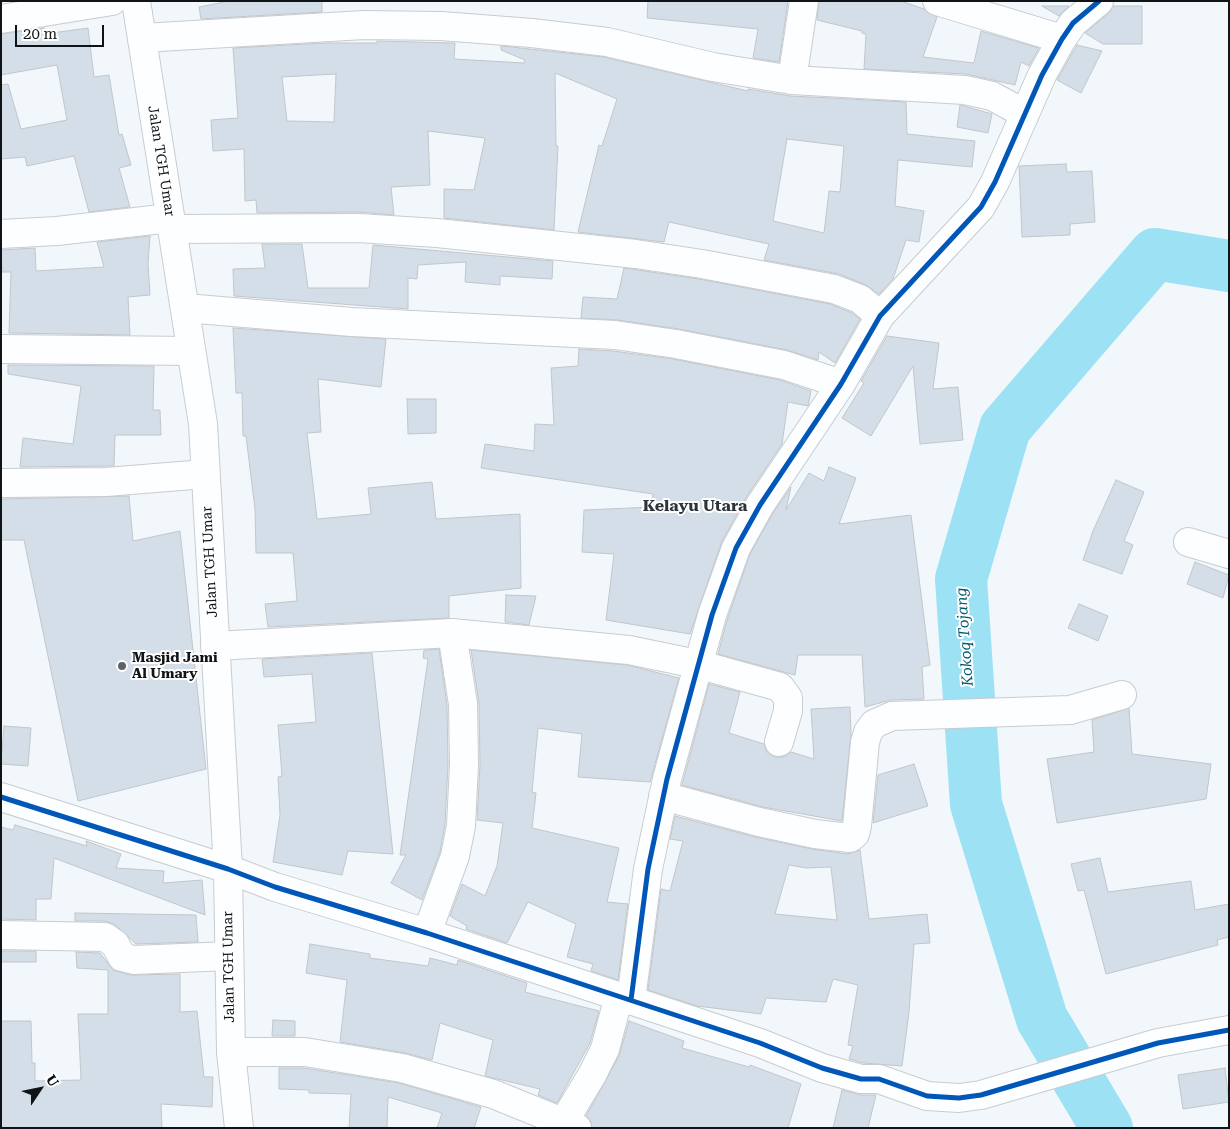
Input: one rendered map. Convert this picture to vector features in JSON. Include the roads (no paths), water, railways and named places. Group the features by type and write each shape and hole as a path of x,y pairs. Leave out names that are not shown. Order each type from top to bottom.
{"street":[{"path":"1,19 112,1"},
{"name":"Jalan TGH Umar","path":"136,1 203,424 228,869 231,1052 239,1128"},
{"path":"792,80 804,1"},
{"path":"937,1 1062,39"},
{"path":"231,1052 305,1052 402,1068 493,1094 567,1125 605,1049 625,998 663,796 697,664 728,566 746,529 841,384 880,316 981,207 1026,114 1042,76 1062,39 1073,23 1099,1"},
{"path":"142,38 364,25 441,26 532,33 607,42 713,67 792,80 965,90 992,96 1026,114"},
{"path":"1,234 171,224 358,228 437,233 636,254 702,264 834,289 860,299 880,316"},
{"path":"185,308 352,322 615,335 676,344 784,365 841,384"},
{"path":"1,349 191,351"},
{"path":"1,483 106,482 205,474"},
{"path":"1188,542 1229,554"},
{"path":"427,933 454,856 460,826 464,764 463,704 452,633"},
{"path":"215,646 452,633 629,650 697,664 780,688 788,698 788,711 779,742"},
{"path":"663,796 759,822 815,834 850,838 855,834 857,826 865,742 868,732 874,724 892,716 1070,710 1122,695"},
{"path":"1,797 228,869 275,887 427,933 625,998 760,1043 822,1068 861,1079 879,1078 927,1096 959,1098 981,1095 1158,1043 1229,1030"},
{"path":"1,935 105,938 115,944 122,956 134,960 229,956"}],"waterway":[{"name":"Kokoq Tojang","path":"1107,1128 1042,1019 976,804 961,579 1005,428 1155,254 1229,266"}],"place":[{"name":"Masjid Jami Al Umary","path":"122,666"}],"district":[{"name":"Kelayu Utara","path":"695,506"}]}
